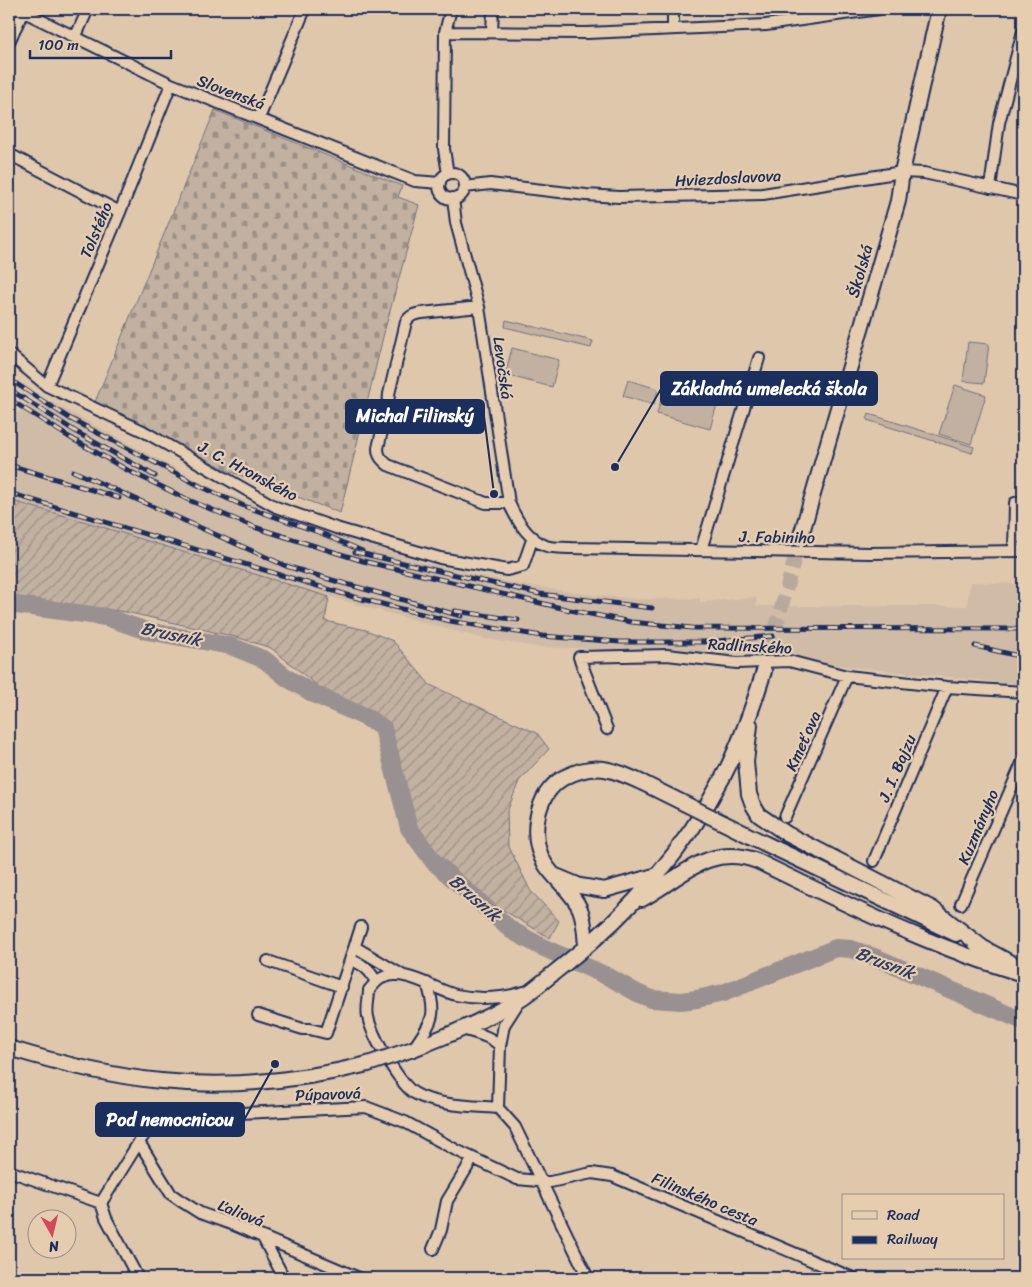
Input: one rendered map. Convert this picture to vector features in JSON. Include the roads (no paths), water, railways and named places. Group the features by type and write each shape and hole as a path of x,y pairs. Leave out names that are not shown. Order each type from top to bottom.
{"main road":[{"name":"Školská","path":"800,539 898,201 902,172 939,9"},
{"path":"9,1048 73,1066 121,1075 160,1081 207,1084 284,1080 334,1072 368,1064 413,1049 462,1029 527,994 585,948 632,904 658,875 696,824 723,777 752,709 764,671"},
{"path":"752,709 746,762 749,794 753,805 760,815 787,834 933,909 982,947"},
{"path":"585,948 581,911 576,901 546,865 540,853 536,823 539,810 545,798 558,781 578,770 593,768 617,771 982,947 1023,970"},
{"path":"632,904 658,890 699,862 714,857 740,856 762,864 894,926 988,964 1023,974"},
{"path":"556,876 580,886 604,890 658,875"}],"street":[{"path":"75,38 88,9"},
{"path":"259,118 305,9"},
{"path":"448,174 444,148 445,32 451,9"},
{"path":"492,32 493,9"},
{"path":"673,9 673,29"},
{"path":"445,32 587,33 766,25 879,9"},
{"path":"9,42 21,11"},
{"name":"Slovenská","path":"21,11 171,84 415,181 440,183"},
{"path":"990,188 999,123 1023,31"},
{"name":"Tolstého","path":"47,386 171,84"},
{"path":"9,154 120,212"},
{"name":"Hviezdoslavova","path":"465,187 490,184 619,197 756,194 902,172 924,173 1023,195"},
{"path":"448,174 460,176 464,182 465,187 461,195 453,198 443,194 440,183 444,176 448,174"},
{"name":"Levočská","path":"453,198 456,223 479,307 508,504 518,522 532,538"},
{"path":"479,307 422,313 413,315 406,322 389,394 378,454 388,465 486,503 508,504"},
{"name":"J. C. Hronského","path":"9,354 47,386 143,431 276,507 336,528 440,558 507,570 523,566 532,538"},
{"path":"700,550 758,358"},
{"path":"1019,551 1015,503 1023,501"},
{"name":"J. Fabiniho","path":"532,538 544,546 553,547 870,554 1019,551"},
{"name":"Radlinského","path":"607,729 579,658 667,655 738,663 789,661 847,676 947,687 1023,692"},
{"name":"Kmeťova","path":"785,817 847,676"},
{"name":"J. I. Bajzu","path":"874,861 947,687"},
{"name":"Kuzmányho","path":"961,904 1023,761"},
{"path":"258,1015 302,1030 310,1029 326,1033 362,927"},
{"path":"355,947 402,975"},
{"path":"351,960 370,970 376,982"},
{"path":"268,961 342,987"},
{"path":"527,994 493,999 476,998 441,990 427,983 402,975 380,979 369,990 368,1016 382,1049 402,1081 414,1092 433,1100 498,1108 515,1127 588,1278"},
{"path":"413,1049 432,1021 434,1011 427,983"},
{"path":"498,1108 500,1046 504,1025 527,994"},
{"path":"462,1029 481,1035 500,1046"},
{"name":"Púpavová","path":"101,1202 153,1123 163,1118 366,1107 405,1122 517,1179 541,1181"},
{"name":"Ľaliová","path":"139,1142 171,1194 200,1213 359,1278"},
{"path":"433,1249 441,1230 447,1201 473,1158"},
{"path":"9,1171 101,1202 106,1218 138,1278"},
{"name":"Filinského cesta","path":"541,1181 550,1182 592,1173 612,1176 853,1278"},
{"path":"263,1238 284,1278"}],"waterway":[{"name":"Brusník","path":"9,604 106,617 147,631 231,646 265,660 287,678 314,694 367,718 383,728 409,828 433,861 511,930 542,947 609,977 639,994 652,999 681,1001 697,999 723,993 836,948 851,949 877,958 1023,1021"}],"tunnel":[{"path":"764,671 800,539"}],"railway":[{"path":"9,379 69,418 202,487 244,506 321,533 362,551"},
{"path":"9,389 78,433 155,476"},
{"path":"9,399 69,437 129,471 191,501 254,527 363,561 570,610 631,622 692,628 1023,629"},
{"path":"9,465 119,498"},
{"path":"73,471 286,566 461,616"},
{"path":"9,493 354,597 450,621 542,636 620,642 705,642 773,636"},
{"path":"355,552 540,594 652,608"},
{"path":"455,611 518,620"},
{"path":"975,646 1023,657"}],"place":[{"name":"Základná umelecká škola","path":"615,467"},
{"name":"Michal Filinský","path":"494,494"},
{"name":"Pod nemocnicou","path":"275,1064"}]}
